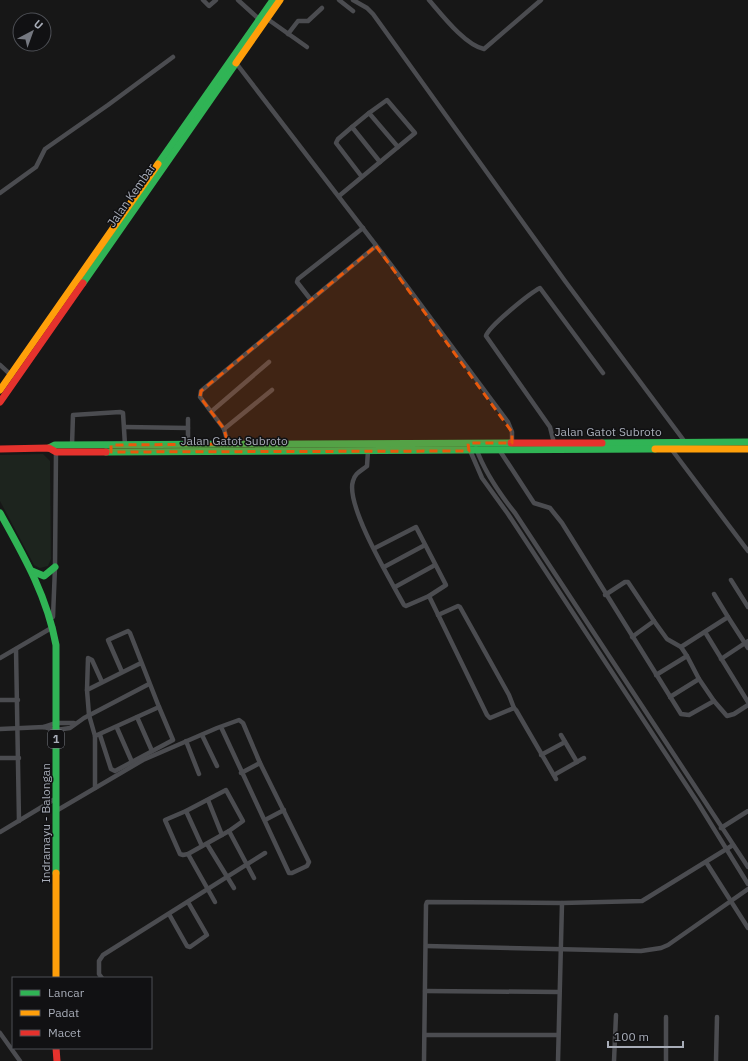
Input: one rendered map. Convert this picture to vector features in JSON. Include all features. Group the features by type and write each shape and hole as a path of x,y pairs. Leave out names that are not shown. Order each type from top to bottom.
{"main road":[{"name":"Jalan Kembar","path":"0,390 239,67 265,20 273,0"},
{"name":"Jalan Kembar","path":"0,402 11,376 280,0"},
{"name":"Jalan Gatot Subroto","path":"0,449 54,448 111,452 471,443 748,442"},
{"name":"Jalan Gatot Subroto","path":"54,448 72,445 125,444 228,444 266,447"},
{"path":"111,445 111,452"},
{"name":"Jalan Gatot Subroto","path":"277,447 368,452 748,449"},
{"name":"Indramayu - Balongan","path":"0,513 32,571 53,626 57,660 56,977"},
{"path":"32,571 44,576 51,572 55,567"},
{"path":"56,1049 57,1061"}],"street":[{"path":"203,0 209,6 216,0"},
{"path":"238,0 265,20 307,47"},
{"path":"338,0 353,11"},
{"path":"353,0 367,8 373,14 564,281 683,442"},
{"path":"429,0 455,29 484,49 541,0"},
{"path":"288,34 298,21 308,21 322,8"},
{"path":"0,193 36,167 45,149 173,57"},
{"path":"239,67 290,135 339,196 508,422 512,432 512,443"},
{"path":"339,196 362,177 398,147 415,133 387,100 352,127 338,139 336,143 362,177"},
{"path":"369,113 398,147"},
{"path":"352,127 380,162"},
{"path":"311,300 297,282 298,279 362,228"},
{"path":"228,444 224,429 200,397 201,391 376,246"},
{"path":"554,442 550,427 496,352 486,336 487,332 540,288 603,373"},
{"path":"212,411 270,362"},
{"path":"1,366 11,376"},
{"path":"224,429 272,390"},
{"path":"72,445 73,415 120,412 123,413 125,444"},
{"path":"188,419 188,444"},
{"path":"125,427 188,428"},
{"path":"471,443 477,451 488,475 498,491 515,513 748,868"},
{"path":"471,443 469,451 482,478 508,514 698,803 748,884"},
{"path":"0,658 53,626 55,567 54,448"},
{"path":"673,450 748,551"},
{"path":"500,451 534,503 550,508 562,523 605,595 681,714 686,716 714,701"},
{"path":"368,452 368,463 356,475 353,481 352,496 358,513 384,567 405,606 429,596 446,585 414,527 375,548"},
{"path":"384,567 425,545"},
{"path":"395,587 435,565"},
{"path":"731,580 748,607"},
{"path":"605,595 625,582 629,583 667,639 681,647 714,701 727,716 734,714 748,706"},
{"path":"714,594 747,644 721,660"},
{"path":"429,596 487,715 490,718 494,717 514,708"},
{"path":"438,615 458,606 460,607 509,695 514,708 555,777 584,758"},
{"path":"681,647 728,617"},
{"path":"632,637 654,621"},
{"path":"102,682 92,660 88,658 87,690 90,715 113,771 174,739 149,684 129,632 110,638 109,641 122,672"},
{"path":"706,632 721,660 748,702"},
{"path":"16,649 19,821"},
{"path":"656,675 687,656"},
{"path":"87,690 141,663"},
{"path":"670,697 700,679"},
{"path":"0,729 44,728 56,726 70,728 90,715 149,684"},
{"path":"0,700 18,700"},
{"path":"98,736 159,707"},
{"path":"138,717 152,751"},
{"path":"56,811 143,760 221,727 241,721 310,864 307,866 289,873 265,820 241,773 221,727"},
{"path":"117,728 132,762"},
{"path":"202,735 218,766"},
{"path":"561,735 577,762"},
{"path":"95,788 98,736"},
{"path":"186,741 199,774"},
{"path":"542,755 565,742"},
{"path":"0,758 19,758"},
{"path":"241,773 260,763"},
{"path":"226,790 243,821 222,835 188,854 183,855 180,854 165,821 186,811 226,790"},
{"path":"0,832 56,798"},
{"path":"208,800 222,835"},
{"path":"698,803 704,800"},
{"path":"265,820 284,810"},
{"path":"186,811 204,845 234,888"},
{"path":"721,828 748,811"},
{"path":"229,831 254,878"},
{"path":"424,1061 426,904 429,901 562,903 642,901 733,845"},
{"path":"101,976 98,961 103,955 265,853"},
{"path":"188,854 215,902"},
{"path":"706,862 748,928"},
{"path":"426,946 641,952 662,948 748,889"},
{"path":"169,914 187,946 190,947 207,935 188,902"},
{"path":"558,1061 562,903"},
{"path":"425,991 559,992"},
{"path":"614,1061 616,1015"},
{"path":"666,1017 666,1061"},
{"path":"716,1061 717,1017"},
{"path":"0,1032 20,1061"},
{"path":"425,1035 558,1036"}],"highlighted area":[{"path":"376,246 512,432 512,443 468,443 469,451 111,452 111,445 228,444 224,429 200,397 201,391"}],"shaded area":[{"path":"43,454 50,461 51,559 48,566 40,568 34,565 0,501 0,455"}],"traffic: fast":[{"path":"158,164 273,0"},
{"path":"83,283 236,63"},
{"path":"602,443 748,442"},
{"path":"49,448 55,445 511,443"},
{"path":"106,452 655,449"},
{"path":"0,513 26,561 41,593 56,645 56,873"},
{"path":"32,571 44,576 55,567"}],"traffic: slow":[{"path":"236,63 280,0"},
{"path":"0,390 158,164"},
{"path":"655,449 748,449"},
{"path":"56,873 56,977"}],"traffic: jam":[{"path":"0,402 83,283"},
{"path":"511,443 602,443"},
{"path":"0,449 49,448 56,452 106,452"},
{"path":"56,1049 57,1061"}]}
